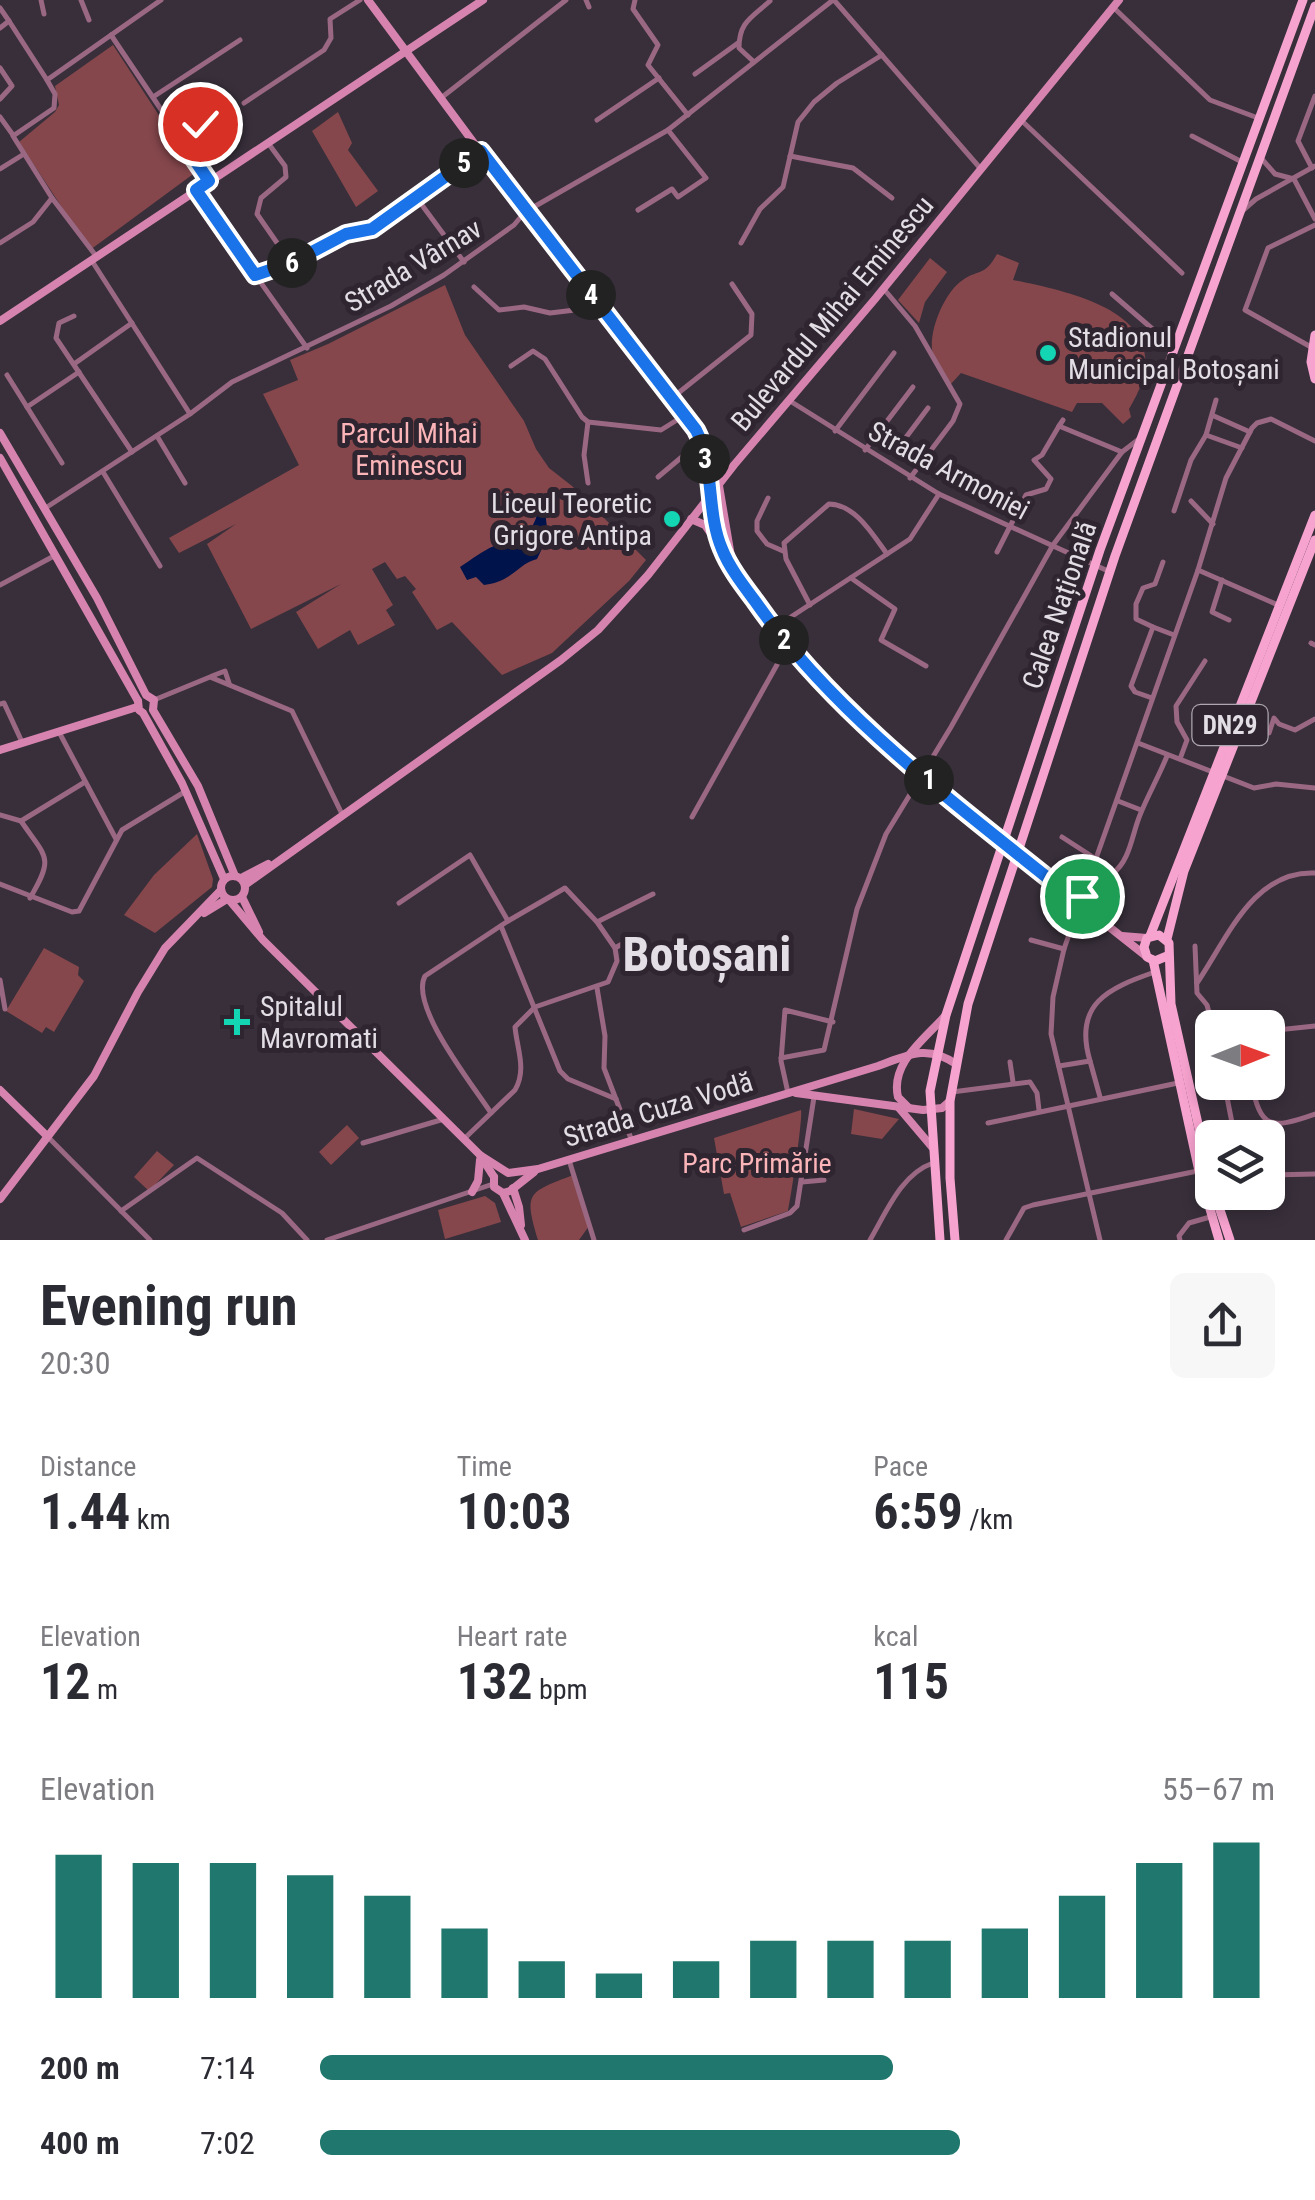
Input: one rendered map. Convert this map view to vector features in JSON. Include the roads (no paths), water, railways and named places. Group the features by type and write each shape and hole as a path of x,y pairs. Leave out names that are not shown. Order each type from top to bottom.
{"main road":[{"path":"368,0 702,441 719,486 733,568"},
{"path":"0,322 483,0"},
{"name":"Calea Națională","path":"940,1240 930,1110 931,1081 946,1016 1095,565 1302,0"},
{"name":"Bulevardul Mihai Eminescu","path":"224,880 240,880 281,858 590,636 648,575 980,168 1047,95 1116,4"},
{"name":"Calea Națională","path":"955,1240 950,1178 951,1096 968,1004 1110,571 1315,6"},
{"path":"1315,335 1311,347 1315,379"},
{"path":"0,433 116,633 224,880 221,890 165,948 94,1076 0,1200"},
{"path":"708,455 734,465"},
{"path":"708,455 710,497 722,549"},
{"path":"2,464 198,786 263,940"},
{"name":"DN29","path":"1196,1120 1171,1004 1166,939 1217,773 1315,515"},
{"path":"691,518 705,525 774,628 836,696 1004,844 1121,936 1150,958 1167,956"},
{"name":"DN29","path":"1195,1135 1178,1083 1155,972 1144,949 1315,540"},
{"path":"0,750 145,704"},
{"path":"221,890 263,940 480,1155 507,1172 514,1180 521,1230"},
{"path":"192,920 228,900 242,897"},
{"path":"1121,936 1159,935 1166,939"},
{"path":"912,1109 900,1100 896,1079 901,1066 946,1016"},
{"name":"Strada Cuza Vodă","path":"809,1093 817,1085 914,1052 937,1053 956,1064"},
{"path":"0,1090 46,1135"},
{"name":"Strada Cuza Vodă","path":"494,1181 507,1172 538,1169 790,1093 930,1110 942,1108 951,1096"},
{"path":"898,1108 932,1147"},
{"path":"480,1155 524,1240"},
{"path":"472,1192 478,1181 480,1155"},
{"name":"Strada Cuza Vodă","path":"503,1193 538,1169"},
{"name":"DN29","path":"1209,1210 1219,1240"},
{"name":"DN29","path":"1220,1210 1230,1240"}],"street":[{"path":"41,0 44,14"},
{"path":"81,0 89,20"},
{"path":"47,80 161,0"},
{"path":"244,103 324,50 331,38 330,18 360,0"},
{"path":"441,98 566,0"},
{"path":"634,0 633,9 658,41 658,49 648,62 688,114"},
{"path":"833,0 980,168"},
{"name":"Strada Vârnav","path":"46,507 190,414 232,382 391,306 464,262 521,220 525,212 668,130 833,0"},
{"path":"754,62 742,52 738,42 741,27 770,2"},
{"path":"1116,4 1215,105 1258,118"},
{"path":"0,8 55,94 54,108 13,136"},
{"path":"0,28 9,21"},
{"path":"111,34 209,181"},
{"path":"153,97 240,40"},
{"path":"695,74 738,42"},
{"path":"741,243 760,209 783,187 793,132 814,102 882,55"},
{"path":"0,68 12,86 0,99"},
{"path":"597,120 659,78"},
{"path":"1241,212 1256,199 1314,167 1298,141 1315,96"},
{"path":"179,137 200,124 234,114"},
{"path":"0,117 94,258 190,414"},
{"path":"1021,120 1182,273"},
{"path":"638,210 672,189 678,197 706,178 668,130"},
{"path":"1192,136 1242,162"},
{"path":"268,143 285,166 286,177 261,198 256,214 291,263"},
{"path":"255,275 291,263 346,234 372,229 481,151"},
{"path":"0,169 24,154"},
{"path":"1260,155 1270,171 1294,179"},
{"path":"790,156 853,168 892,198"},
{"path":"1294,179 1315,222 1268,248 1245,310 1311,347"},
{"path":"196,190 306,348"},
{"path":"416,197 464,262"},
{"path":"0,243 33,222 52,198"},
{"path":"672,398 750,335 752,314 732,284"},
{"path":"474,287 499,310 524,307 550,314 600,306"},
{"path":"883,288 914,326 960,404 953,421 910,478"},
{"path":"1112,294 1163,338"},
{"path":"74,316 60,323 55,332 132,452"},
{"path":"74,364 132,323"},
{"path":"511,366 533,351 545,359 588,422 661,430 685,416"},
{"path":"835,431 894,353"},
{"path":"27,407 79,372"},
{"path":"7,375 62,463"},
{"path":"865,450 913,387"},
{"name":"Strada Armoniei","path":"790,400 939,494 1110,571"},
{"path":"1174,511 1190,460 1214,416 1216,400"},
{"path":"927,454 904,440 928,408"},
{"path":"1214,416 1250,432"},
{"path":"1100,1240 1050,1020 1064,949 1198,570 1226,478 1257,422 1270,419 1315,441"},
{"path":"588,422 584,455 588,483"},
{"path":"997,552 1028,493 1046,489 1051,479 1034,460 1042,455 1061,423 1122,452"},
{"path":"1206,435 1242,448"},
{"path":"157,436 185,483"},
{"path":"781,1058 824,1050 857,909 885,836 1053,545 1122,452 1142,437"},
{"path":"658,477 684,456 708,455"},
{"path":"102,472 160,566"},
{"path":"774,628 910,539 939,494"},
{"path":"768,498 757,521 757,531 767,544 783,551"},
{"path":"1191,501 1213,524"},
{"path":"810,605 783,551 784,543 829,504 836,503 864,524 887,554"},
{"path":"1,582 57,554"},
{"path":"1164,562 1155,584 1144,588 1136,604 1136,619 1174,635"},
{"path":"1198,570 1278,604"},
{"path":"852,578 895,609 881,640 926,666"},
{"path":"1222,580 1212,612 1228,620"},
{"path":"1152,698 1134,692 1131,686 1153,627"},
{"path":"692,817 788,645"},
{"path":"1180,759 1187,740 1177,722 1176,706 1205,661"},
{"path":"145,704 210,677 292,711 342,814"},
{"path":"1,701 23,743"},
{"path":"1269,733 1274,718 1294,730 1315,719"},
{"path":"59,732 116,839"},
{"path":"1138,743 1261,789 1276,784 1315,788"},
{"path":"1062,837 1113,874 1122,866 1141,810 1168,754"},
{"path":"21,820 84,782"},
{"path":"0,884 30,898 79,911 122,830 186,792"},
{"path":"1118,801 1141,810"},
{"path":"0,814 21,820 46,858 46,868 30,898"},
{"path":"399,903 470,855 508,920"},
{"path":"1196,983 1258,892 1290,874 1315,873"},
{"path":"464,1139 491,1112 520,1081 522,1070 515,1027 535,1007 557,997 597,988 615,972 614,948 597,922 565,888 433,969 422,982 427,1012 491,1112"},
{"path":"597,922 653,894"},
{"path":"501,926 564,1076 616,1100"},
{"path":"614,948 636,936"},
{"path":"1031,940 1064,949"},
{"path":"1195,946 1197,994 1208,1010"},
{"path":"1100,1098 1083,1032 1100,998 1109,990 1155,972"},
{"path":"0,980 5,1009"},
{"path":"597,988 605,1036 604,1068 632,1141"},
{"path":"790,1093 781,1058 786,1010 832,1022"},
{"path":"1285,1029 1314,1026"},
{"path":"1059,1066 1090,1061"},
{"path":"1010,1062 1013,1082"},
{"path":"951,1096 1030,1082 1040,1110"},
{"path":"988,1123 1178,1083"},
{"path":"744,1230 795,1210 812,1106 809,1093"},
{"path":"1255,1100 1264,1120 1283,1122 1315,1114"},
{"path":"363,1143 444,1119"},
{"path":"46,1135 150,1240"},
{"path":"122,1211 198,1158 282,1213 306,1240"},
{"path":"569,1160 594,1240"},
{"path":"870,1240 901,1187 933,1163"},
{"path":"1006,1240 1024,1208 1195,1171"},
{"path":"1285,1175 1315,1174"},
{"path":"802,1182 824,1180"},
{"path":"328,1240 494,1181"},
{"path":"1180,1240 1189,1223 1210,1216"}],"place":[{"name":"Stadionul Municipal Botoșani","path":"1048,353"},
{"name":"Liceul Teoretic Grigore Antipa","path":"672,519"},
{"name":"Spitalul Mavromati","path":"237,1022"}],"district":[{"name":"Botoșani","path":"707,954"}],"park label":[{"name":"Parcul Mihai Eminescu","path":"409,449"},
{"name":"Parc Primărie","path":"757,1163"}]}
